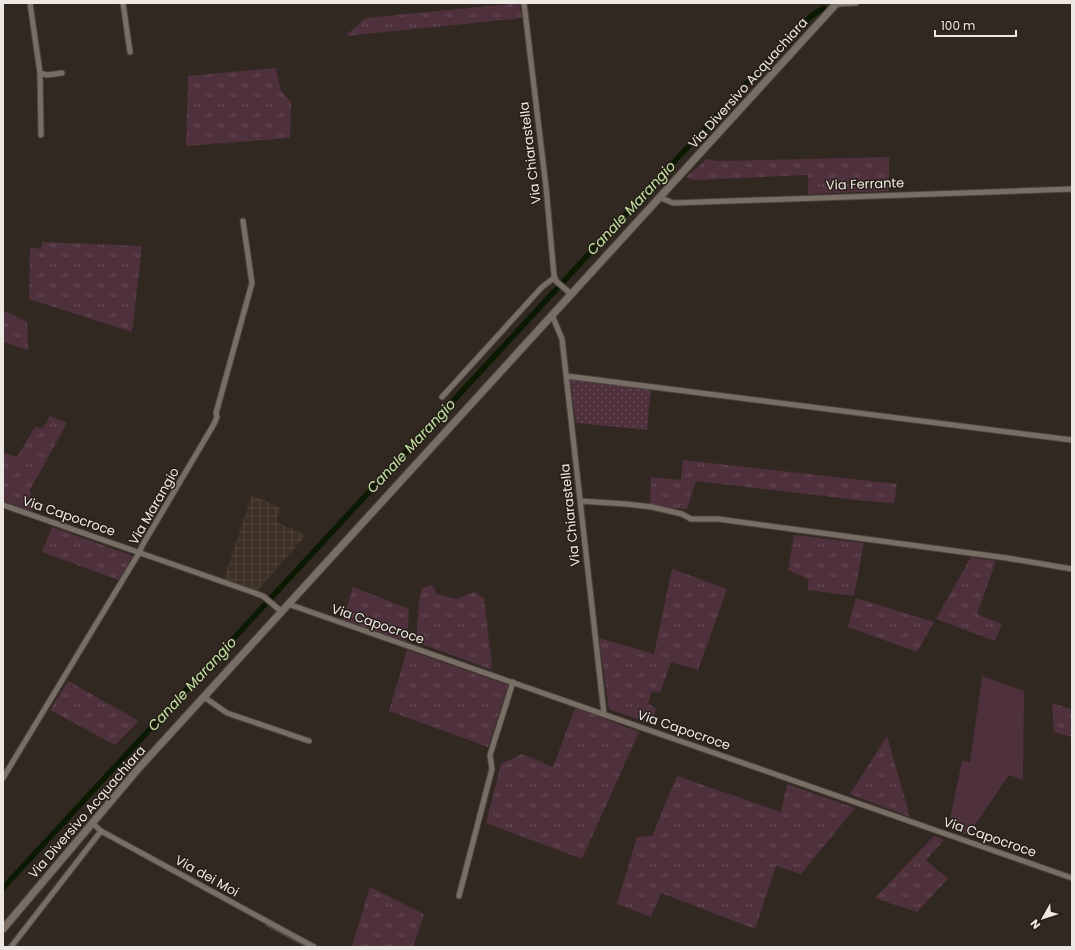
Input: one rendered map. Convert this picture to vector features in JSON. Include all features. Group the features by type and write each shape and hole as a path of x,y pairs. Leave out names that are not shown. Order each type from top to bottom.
{"main road":[{"name":"Via Diversivo Acquachiara","path":"3,928 138,769 204,697 279,610 288,604 552,315 568,292 660,197 836,4"}],"street":[{"path":"30,3 40,74 41,134"},
{"path":"123,3 130,52"},
{"name":"Via Chiarastella","path":"524,3 546,187 555,280"},
{"path":"836,4 856,3"},
{"path":"40,74 62,73"},
{"name":"Via Ferrante","path":"660,197 673,203 1008,190 1072,189"},
{"name":"Via Marangio","path":"3,778 139,553 214,424 252,283 243,221"},
{"path":"442,396 542,287 555,280 568,292"},
{"name":"Via Chiarastella","path":"552,315 562,339 604,714"},
{"path":"566,376 1072,440"},
{"path":"580,501 634,505 667,510 682,514 691,519 718,519 1007,558 1072,569"},
{"name":"Via Capocroce","path":"3,505 263,596 279,610"},
{"name":"Via Capocroce","path":"288,604 1072,878"},
{"path":"459,896 492,768 490,755 513,682"},
{"path":"204,697 227,713 309,741"},
{"name":"Via dei Moi","path":"92,823 101,831 314,947"},
{"path":"11,947 101,831"}],"shaded area":[{"path":"252,495 281,508 276,522 306,535 258,590 224,579"}],"green space":[{"path":"519,3 522,18 345,36 366,18"},
{"path":"276,68 281,91 291,102 290,138 186,146 188,76"},
{"path":"889,157 889,191 808,194 808,175 692,180 686,177 707,159 717,161"},
{"path":"42,242 142,246 132,332 29,299 30,247 41,249"},
{"path":"3,310 27,322 28,350 3,342"},
{"path":"573,378 651,387 647,430 576,423 570,380"},
{"path":"50,416 67,423 30,490 33,512 3,501 3,452 17,457 35,427 43,428"},
{"path":"683,460 897,484 894,503 696,481 687,509 669,508 650,504 651,477 681,480"},
{"path":"52,527 133,556 118,580 42,552"},
{"path":"794,535 864,543 854,596 808,590 808,579 788,570"},
{"path":"971,557 996,561 977,614 1002,624 995,641 936,619"},
{"path":"672,569 727,589 698,670 671,662 660,693 652,691 648,703 656,709 651,724 609,709 599,638 654,654"},
{"path":"432,585 437,594 456,599 474,592 484,598 492,667 490,669 416,642 419,602 422,588"},
{"path":"353,587 409,609 407,642 343,620"},
{"path":"856,598 934,622 917,652 848,627"},
{"path":"407,650 508,685 488,747 389,711"},
{"path":"982,676 1024,691 1023,780 1009,775 968,835 951,829 949,823 962,761 970,762"},
{"path":"68,681 139,721 115,745 50,710"},
{"path":"1052,703 1072,710 1072,737 1054,732"},
{"path":"577,708 639,732 582,859 486,823 501,764 522,754 553,767 574,711"},
{"path":"887,736 910,817 850,794"},
{"path":"677,776 781,812 787,784 855,808 801,874 776,866 755,929 661,893 651,917 617,904 637,837 652,836"},
{"path":"934,836 944,840 926,860 948,879 917,912 875,898"},
{"path":"370,887 424,914 413,947 352,947"}],"waterway":[{"name":"Canale Marangio","path":"3,888 781,45 807,19 824,8"},
{"path":"266,925 307,947"}]}
